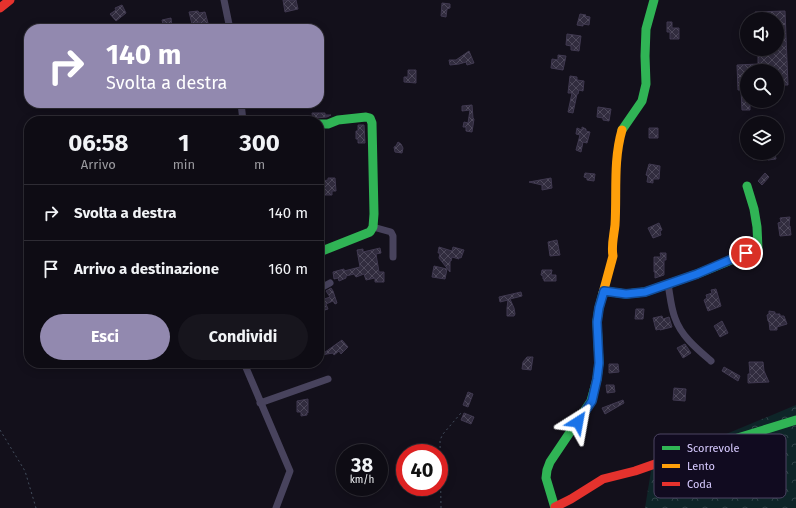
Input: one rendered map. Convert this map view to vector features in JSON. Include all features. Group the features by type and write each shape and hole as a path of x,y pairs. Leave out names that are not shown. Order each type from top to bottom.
{"street":[{"path":"0,8 10,0"},
{"path":"224,0 229,24"},
{"path":"654,0 646,29 646,84 642,101 622,130 618,148 616,167 616,211 612,251 613,256 599,308 597,322 599,363 597,379 592,401 550,462 546,478 555,508 603,479 636,471 654,465"},
{"path":"324,124 338,120 366,117 370,118 372,123 374,214 373,227 370,232 324,250"},
{"path":"604,291 626,294 645,292 697,274 758,249 754,209 747,186"},
{"path":"373,227 391,232 393,236 393,256"},
{"path":"324,286 330,283"},
{"path":"668,284 674,317 679,328 696,348 711,361"},
{"path":"246,368 290,471 276,508"},
{"path":"260,403 328,379"},
{"path":"750,434 796,420"}],"path":[{"path":"441,508 440,440 443,434 461,413"},
{"path":"0,430 25,471 36,508"}],"green space":[{"path":"796,405 796,508 645,508 652,465 654,464 654,498 786,498 786,434 726,434"}],"building":[{"path":"283,0 296,0 298,9 285,12"},
{"path":"442,3 450,4 450,8 447,9 446,17 441,16"},
{"path":"122,5 126,13 116,21 110,14 116,10 115,8"},
{"path":"785,11 788,85 784,85 784,64 758,64 758,56 784,56 784,12 755,12"},
{"path":"189,12 205,12 208,23 200,24 199,22 192,24"},
{"path":"580,14 590,17 589,25 577,25"},
{"path":"171,18 172,24 163,24 162,20"},
{"path":"667,22 672,22 672,28 679,28 679,39 670,39 670,32 667,32"},
{"path":"567,34 581,36 579,51 571,50 571,46 566,45"},
{"path":"469,51 474,63 467,65 466,62 450,65 449,60 456,60"},
{"path":"558,55 566,56 563,70 551,68 552,59 558,60"},
{"path":"737,65 740,65 740,90 738,90"},
{"path":"408,70 416,70 416,83 404,82 404,77 408,77"},
{"path":"570,76 577,77 577,80 584,81 583,91 579,90 577,94 573,113 568,112 572,93 568,93"},
{"path":"472,105 474,119 472,132 466,131 466,127 463,127 464,122 468,123 470,110 462,111 462,106"},
{"path":"598,107 611,109 609,121 597,117"},
{"path":"742,108 750,108 750,110 742,110"},
{"path":"312,113 325,113 325,115 331,115 324,117 324,116 312,116"},
{"path":"358,125 364,125 365,143 358,143 358,139 356,139"},
{"path":"582,127 586,129 586,131 590,132 587,143 583,142 581,152 576,150 580,135 576,134 577,128 582,130"},
{"path":"649,128 658,128 658,138 649,138"},
{"path":"398,142 403,148 402,153 395,152 394,147"},
{"path":"649,164 660,166 659,179 653,179 653,183 647,182 648,176 646,175"},
{"path":"585,173 595,174 594,181 587,180 587,178 584,177"},
{"path":"765,173 769,177 762,185 758,181"},
{"path":"328,178 335,178 336,191 332,191 332,195 324,195 324,181 328,180"},
{"path":"551,178 552,188 542,190 542,185 529,182"},
{"path":"790,217 789,226 791,235 780,236 778,223 781,222 780,218"},
{"path":"659,223 662,230 660,231 661,235 653,238 648,228"},
{"path":"557,240 560,255 550,256 548,242"},
{"path":"439,247 452,251 453,247 464,250 461,258 459,257 459,259 452,257 450,261 450,272 439,258"},
{"path":"380,248 381,253 376,254 379,272 384,272 384,282 375,282 375,278 366,280 364,274 356,277 354,274 346,276 346,278 339,281 338,278 334,279 333,272 360,267 357,250 363,249 363,252"},
{"path":"660,253 666,253 666,260 664,260 664,275 655,278 654,257 661,257"},
{"path":"434,266 447,269 445,279 432,277"},
{"path":"542,270 552,270 551,275 556,275 556,281 544,281 543,276 541,275"},
{"path":"331,288 337,303 335,304 333,301 326,304 328,309 324,310 324,299 330,297 326,291"},
{"path":"716,289 721,306 708,311 704,300 707,298 706,295 712,293 711,290"},
{"path":"521,292 522,296 510,299 514,308 514,316 507,316 508,300 500,302 499,297"},
{"path":"636,309 644,309 643,319 635,319"},
{"path":"769,311 775,312 775,314 780,314 780,316 784,316 787,324 777,327 777,330 770,330 767,315 769,314"},
{"path":"662,316 663,319 669,317 672,327 656,330 653,318"},
{"path":"722,321 728,333 720,337 714,326"},
{"path":"342,340 348,347 341,354 339,351 334,355 333,353 324,354 324,353"},
{"path":"685,344 691,353 683,358 677,348"},
{"path":"527,357 533,357 531,370 522,369 523,362"},
{"path":"749,362 763,362 764,371 769,382 748,383 748,374 750,374"},
{"path":"609,364 618,364 619,372 609,373"},
{"path":"724,367 740,376 738,381 722,371"},
{"path":"606,385 614,385 615,392 607,393"},
{"path":"674,388 686,389 685,401 673,400"},
{"path":"468,392 473,394 468,407 463,405"},
{"path":"308,399 308,413 307,412 307,415 301,416 301,412 297,412 297,401"},
{"path":"623,400 624,403 605,414 602,408"},
{"path":"464,413 474,417 471,424 461,420"}],"traffic: fast":[{"path":"622,130 642,101 646,84 646,29 654,0"},
{"path":"324,124 338,120 366,117 370,118 372,123 374,214 373,227 370,232 324,250"},
{"path":"604,291 626,294 645,292 697,274 758,249 754,209 747,186"},
{"path":"555,508 546,478 547,470 550,462 591,401 597,379 599,363 597,321 603,293"},
{"path":"750,434 796,420"}],"traffic: slow":[{"path":"603,293 613,256 612,248 615,225 616,165 622,130"}],"traffic: jam":[{"path":"0,8 10,0"},
{"path":"555,507 603,479 654,464"}],"route":[{"path":"578,422 592,401 597,379 599,363 597,322 604,291 626,294 645,292 697,274 746,253"}]}
